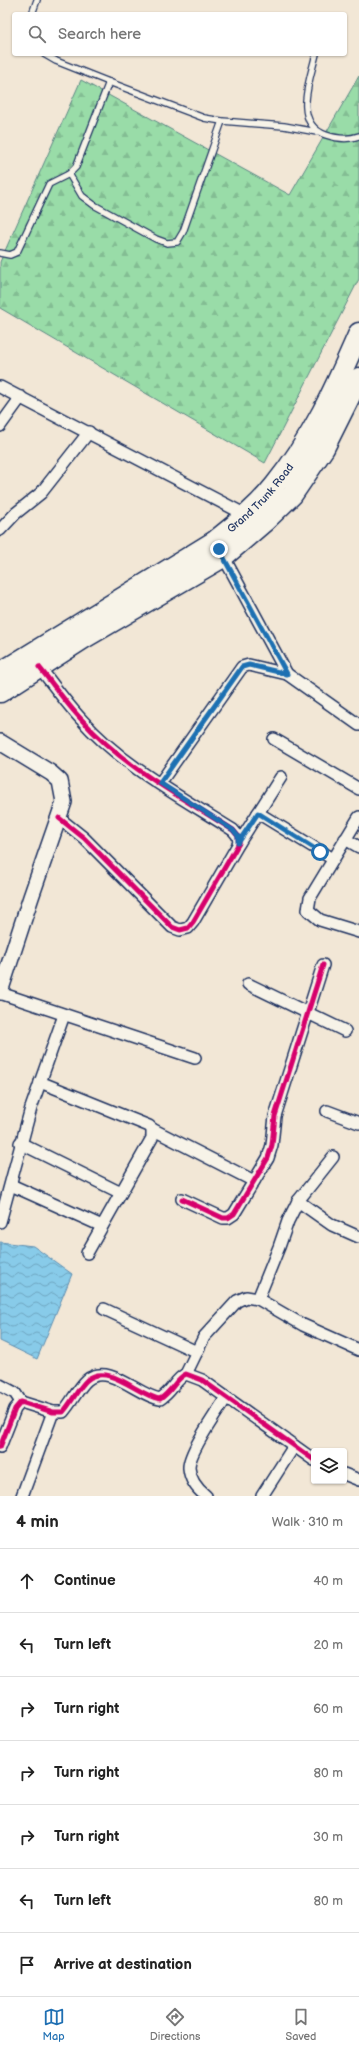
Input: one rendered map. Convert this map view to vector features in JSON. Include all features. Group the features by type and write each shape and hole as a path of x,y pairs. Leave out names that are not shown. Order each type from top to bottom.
{"highway":[{"name":"Grand Trunk Road","path":"0,673 219,549 246,515 275,486 297,456 321,416 359,333"},
{"name":"Grand Trunk Road","path":"0,692 219,549 292,495 324,448 359,378"}],"street":[{"path":"0,387 246,515"},
{"path":"0,426 21,397"},
{"path":"0,530 16,512 42,493 89,432"},
{"path":"219,549 287,674"},
{"path":"160,783 242,667 249,665 287,674 359,725"},
{"path":"39,667 82,720 138,769 233,830 238,836 238,843"},
{"path":"274,739 359,789"},
{"path":"0,742 51,773 60,781 64,802 0,992 64,1015 195,1058"},
{"path":"59,818 84,838 172,927 180,930 188,928 193,922 238,843 281,777"},
{"path":"258,813 333,859"},
{"path":"359,817 310,898 308,910 320,920 359,932"},
{"path":"346,839 359,847"},
{"path":"182,1199 223,1218 228,1218 234,1214 268,1158 272,1145 275,1116 323,966"},
{"path":"248,984 345,1031"},
{"path":"0,1222 11,1185 20,1143 64,1015"},
{"path":"40,1082 149,1126 152,1129 254,1181"},
{"path":"327,1111 359,1123"},
{"path":"87,1253 152,1138 152,1129"},
{"path":"20,1143 121,1193"},
{"path":"258,1299 280,1247 288,1221 298,1201 333,1158"},
{"path":"11,1185 102,1226"},
{"path":"298,1201 332,1225 359,1236"},
{"path":"186,1374 204,1337 237,1301 246,1297 258,1299 303,1324 359,1350"},
{"path":"104,1310 197,1352"},
{"path":"0,1385 14,1393 21,1402 53,1412 63,1412 86,1381 96,1374 104,1374 126,1383 152,1398 160,1399 169,1394 180,1377 186,1374 193,1375 311,1458"},
{"path":"201,1495 191,1479 189,1467 192,1454 226,1398"},
{"path":"0,1447 16,1409 21,1402"},
{"path":"22,1496 53,1412"},
{"path":"262,1496 294,1446"},
{"path":"347,1475 359,1480"}],"lane":[{"path":"33,12 37,0"},
{"path":"47,56 56,61 174,108 222,121 284,126 317,132 335,138 351,139 359,136"},
{"path":"316,56 305,104 308,120 317,132"},
{"path":"0,253 10,255 17,252 49,184 69,174 76,167 109,82"},
{"path":"69,174 82,196 94,205 156,240 167,243 177,242 183,232 222,121"}],"green space":[{"path":"359,76 359,279 265,463 0,308 0,262 81,80 290,195"}],"water":[{"path":"0,1242 33,1246 72,1274 37,1359 0,1341"}],"cycle path":[{"path":"39,667 75,713 115,752 153,780 233,830 238,836 239,843 193,922 188,928 180,930 172,927 84,838 59,818"},
{"path":"182,1199 223,1218 228,1218 234,1214 268,1158 272,1145 275,1116 323,965"},
{"path":"0,1447 15,1409 21,1402 53,1412 63,1412 87,1380 96,1376 105,1375 114,1377 151,1397 160,1399 182,1376 186,1374 202,1380 311,1458"}],"route":[{"path":"219,549 287,674 249,665 242,667 236,673 160,783 233,830 238,836 238,843 258,813 320,852"}]}
